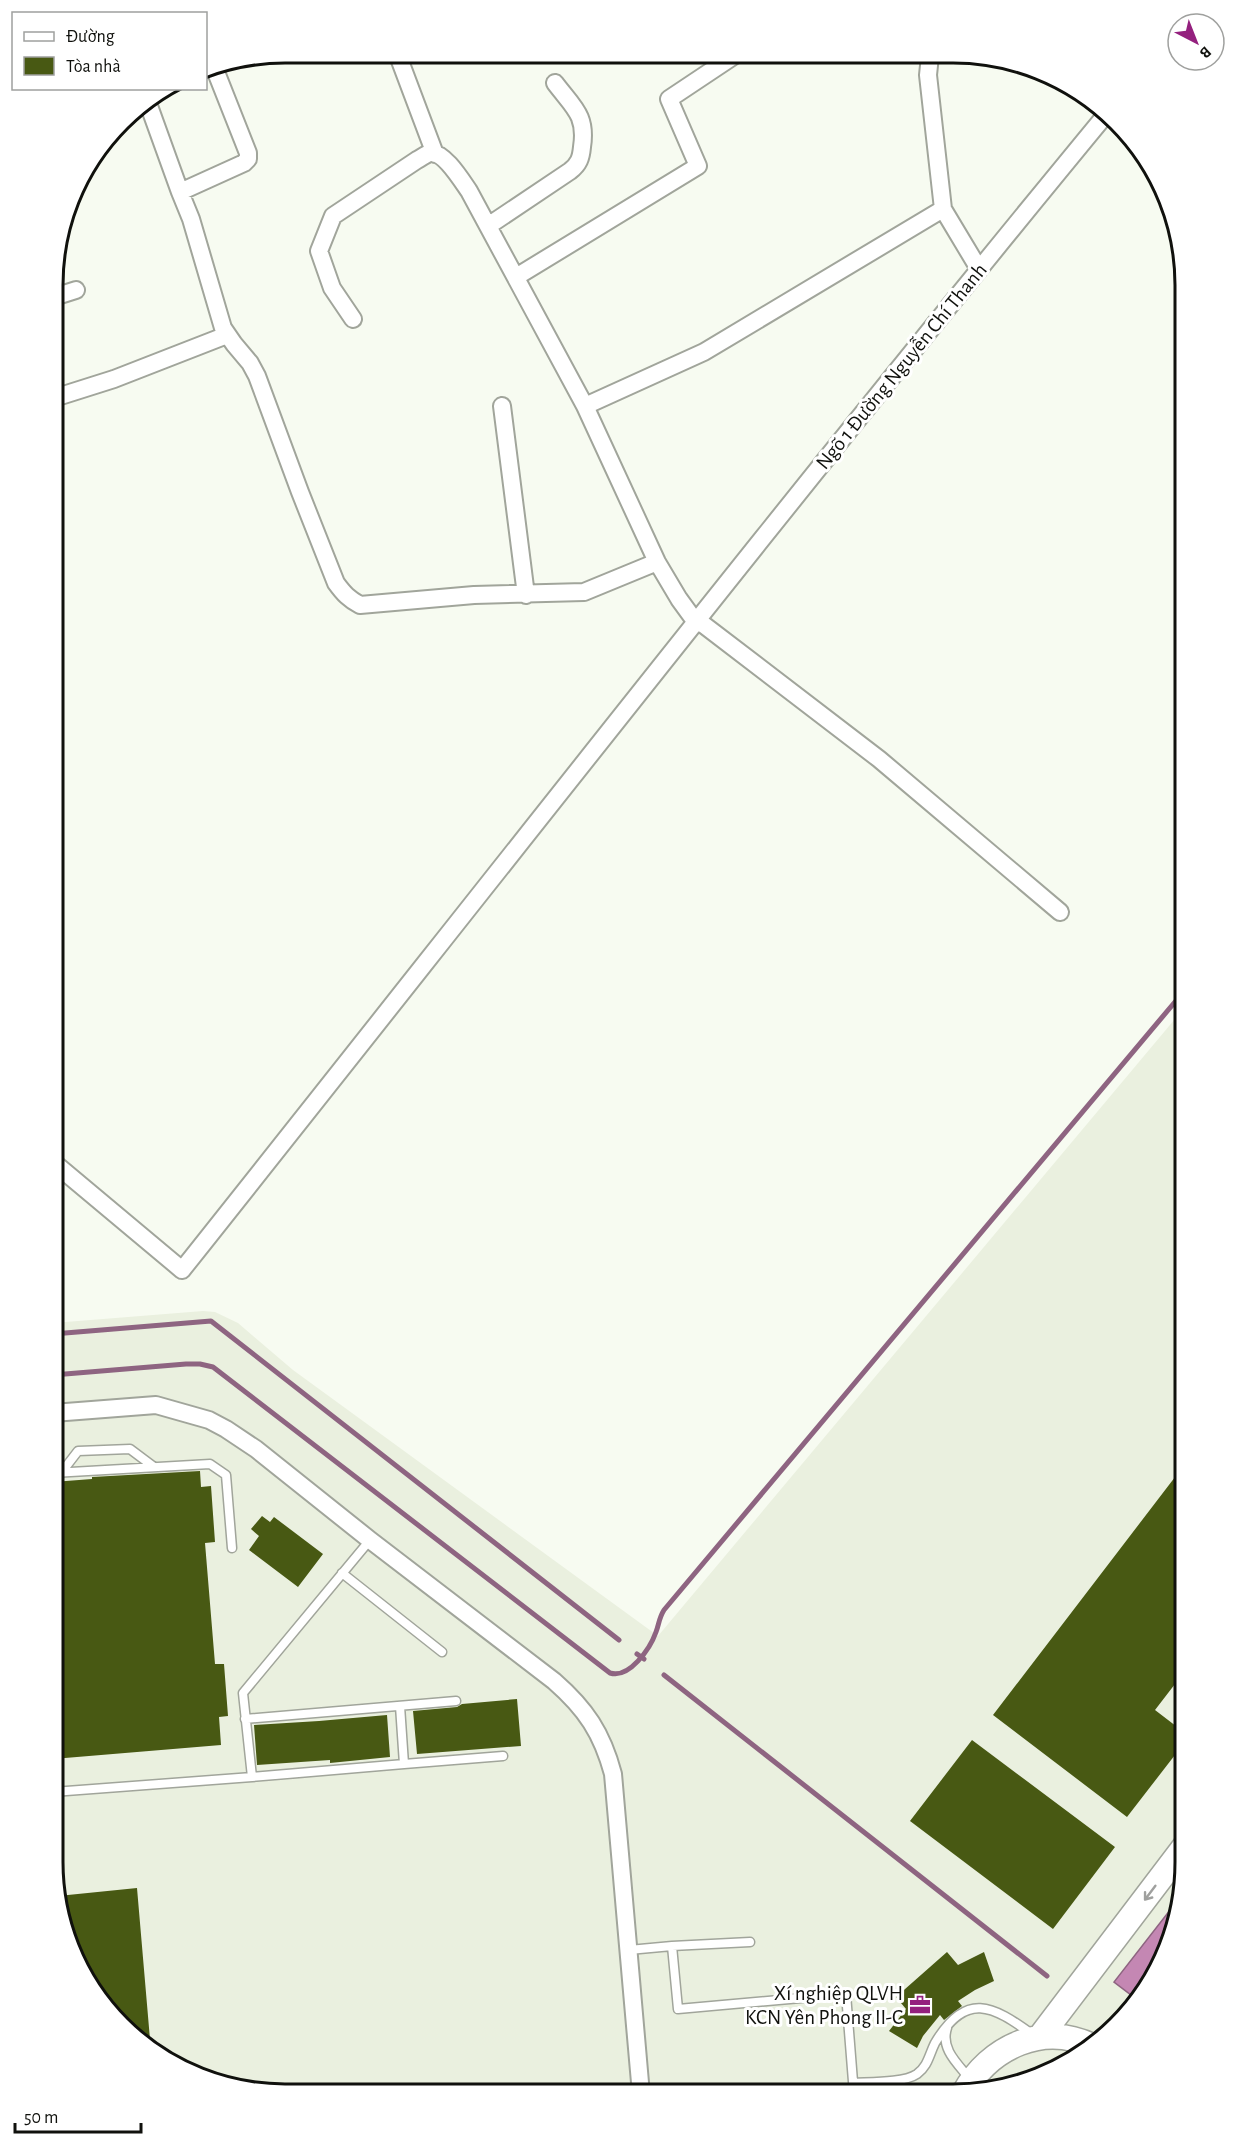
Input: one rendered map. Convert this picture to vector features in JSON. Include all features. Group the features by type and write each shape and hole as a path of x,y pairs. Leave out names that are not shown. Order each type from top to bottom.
{"street":[{"path":"401,63 435,154"},
{"path":"516,277 698,166 669,99 723,63"},
{"path":"929,63 928,75 943,209 979,269"},
{"path":"180,192 244,163 248,159 245,144 217,74"},
{"path":"488,225 570,171 579,162 584,133 583,123 555,83"},
{"path":"150,109 190,219 227,335 250,363 257,376 336,583 350,600 360,604 474,595 584,592 657,562"},
{"name":"Ngõ 1 Đường Nguyễn Chí Thanh","path":"63,1170 182,1270 705,627 979,269 1101,120"},
{"path":"353,319 332,288 319,251 333,216 417,160 430,153 435,154 452,167 488,225 585,406 657,562 679,599 705,627 879,759 1060,912"},
{"path":"585,406 698,356 943,209"},
{"path":"63,294 76,290"},
{"path":"63,395 114,379 227,335"},
{"path":"502,406 526,595"},
{"path":"63,1412 156,1406 209,1420 256,1449 554,1681 579,1703 602,1740 613,1774 640,2084"},
{"path":"1038,2038 1175,1859"},
{"path":"970,2084 990,2059 1014,2044 1038,2038 1065,2038 1083,2042"}],"lane":[{"path":"63,1467 78,1451 130,1449 154,1467"},
{"path":"63,1473 210,1464 226,1475 232,1548"},
{"path":"252,1776 243,1693 370,1540"},
{"path":"342,1573 442,1652"},
{"path":"245,1719 456,1701"},
{"path":"400,1706 404,1764"},
{"path":"63,1791 503,1756"},
{"path":"629,1950 750,1942"},
{"path":"672,1946 678,2009 846,1994 853,2083 911,2077 925,2066 935,2044 947,2028 966,2011 981,2007 1008,2016 1038,2038"},
{"path":"947,2028 945,2036 950,2054 967,2084"}],"shaded area":[{"path":"1175,1019 1175,1876 1171,1905 1152,1960 1138,1985 1110,2019 1076,2047 1051,2061 996,2080 967,2084 271,2084 242,2080 200,2067 150,2038 118,2008 100,1985 86,1960 67,1905 63,1876 63,1322 203,1311 215,1312 238,1323 293,1370 658,1636"},
{"path":"1169,1911 1158,1947 1131,1995 1114,1982"}],"building":[{"path":"200,1471 201,1487 211,1486 215,1542 205,1543 215,1664 224,1664 228,1716 219,1717 221,1745 63,1758 63,1481 92,1479 92,1477"},
{"path":"1175,1477 1175,1684 1155,1710 1175,1725 1175,1755 1127,1817 993,1715"},
{"path":"262,1516 270,1522 274,1517 323,1554 298,1587 249,1550 259,1536 251,1529"},
{"path":"517,1699 521,1746 417,1754 413,1711"},
{"path":"387,1715 390,1757 330,1763 330,1760 257,1765 254,1725"},
{"path":"972,1740 1115,1847 1053,1929 910,1821"},
{"path":"137,1888 150,2038 128,2019 100,1985 80,1947 66,1895"},
{"path":"947,1952 958,1965 984,1952 994,1981 958,2001 962,2006 944,2020 940,2015 923,2036 917,2048 889,2031 906,2009 896,1997"}],"waterway":[{"path":"63,1374 186,1364 213,1367 610,1673 624,1672 644,1654 656,1632 664,1610 1175,1002"},
{"path":"63,1333 211,1321 619,1640"},
{"path":"637,1654 644,1659"},
{"path":"664,1675 1047,1976"}],"place":[{"name":"Xí nghiệp QLVH KCN Yên Phong II-C","path":"920,2005"}]}
